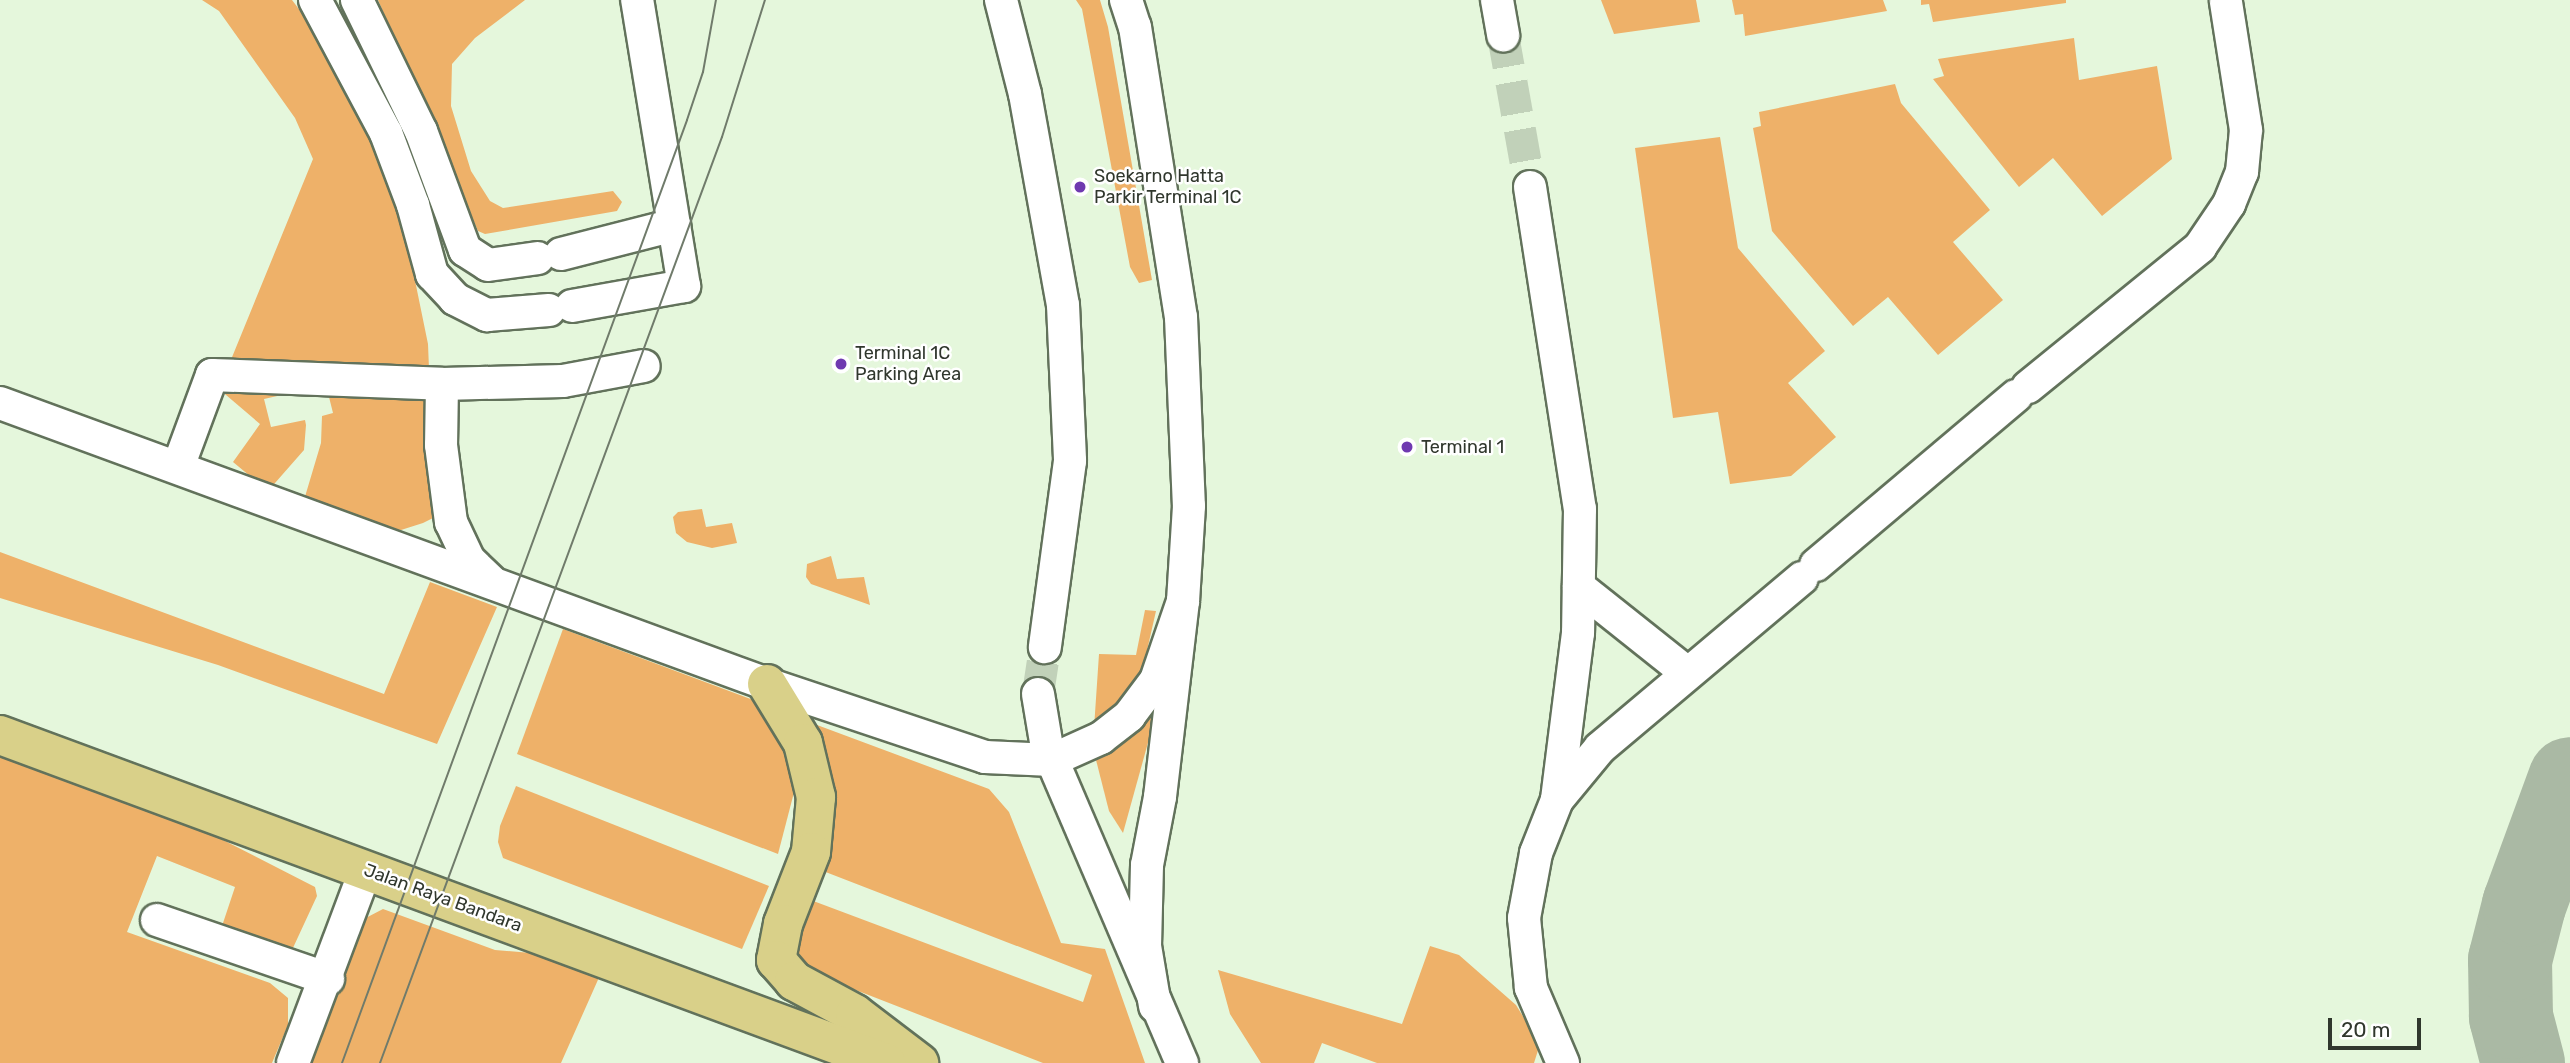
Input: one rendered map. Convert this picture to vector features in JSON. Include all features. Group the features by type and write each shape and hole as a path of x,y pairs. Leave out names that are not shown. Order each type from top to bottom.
{"main road":[{"path":"767,684 803,743 812,769 817,818 811,852 776,949 782,972 855,1014 919,1063"},
{"name":"Jalan Raya Bandara","path":"0,735 886,1063"}],"street":[{"path":"315,0 386,133 413,205 432,274 455,299 487,315 561,308 684,286 637,0"},
{"path":"357,0 421,131 465,250 488,265 550,256 674,225"},
{"path":"1000,0 1043,184 1064,332 1070,461 1045,647"},
{"path":"1126,0 1135,27 1181,317 1189,506 1183,601 1160,797 1147,865 1145,946 1155,1006"},
{"path":"1497,0 1503,35"},
{"path":"1558,800 1600,748 1687,673 2022,391 2200,247 2229,204 2242,172 2246,130 2226,2"},
{"path":"1530,187 1580,509 1578,633 1558,800 1536,853 1524,918 1531,988 1563,1063"},
{"path":"178,467 212,375 442,384 563,381 644,366"},
{"path":"442,384 441,445 451,522 469,560 498,587"},
{"path":"0,403 767,684 985,757 1052,760 1101,738 1145,699 1156,680 1183,601"},
{"path":"1579,587 1687,673"},
{"path":"1038,694 1041,730 1052,760 1155,1006 1182,1063"},
{"path":"293,1063 328,979 366,869"},
{"path":"158,920 328,979"}],"shaded area":[{"path":"202,0 292,0 336,58 371,131 401,212 428,344 435,517 423,523 401,530 374,527 304,500 321,443 322,416 333,413 326,385 264,399 271,427 305,420 306,425 304,450 268,491 233,462 260,424 219,389 313,159 295,118 219,11"},
{"path":"378,0 525,0 475,38 452,64 451,106 471,171 490,201 503,208 613,191 622,202 617,211 485,234 478,231"},
{"path":"1076,0 1100,0 1108,27 1152,280 1139,283 1130,267 1082,9"},
{"path":"1601,0 1696,0 1700,22 1614,34"},
{"path":"1732,0 1883,0 1887,11 1745,36 1743,14 1735,15"},
{"path":"1921,0 2066,0 2066,3 1933,22 1929,4 1921,5"},
{"path":"2074,38 2079,80 2157,66 2172,159 2102,216 2053,158 2019,187 1933,79 1944,76 1938,59"},
{"path":"1895,84 1901,103 1990,210 1953,242 2003,300 1938,355 1888,297 1853,326 1772,231 1753,128 1761,126 1759,112"},
{"path":"1720,137 1738,248 1825,351 1788,383 1836,437 1791,476 1730,484 1718,412 1673,418 1635,148"},
{"path":"702,509 706,527 732,523 737,543 712,548 687,542 676,533 673,517 678,512"},
{"path":"0,552 384,694 430,582 497,607 437,744 218,665 0,598"},
{"path":"831,556 837,579 864,577 870,605 811,584 806,577 807,564"},
{"path":"1145,610 1156,611 1143,668 1130,692 1094,728 1099,654 1136,655"},
{"path":"563,629 756,701 780,726 798,777 778,854 517,754"},
{"path":"1149,712 1154,721 1123,833 1109,811 1095,756"},
{"path":"809,722 989,789 1009,812 1061,943 1105,949 1145,1063 1043,1063 789,964 808,899 1083,1002 1092,975 823,871"},
{"path":"0,754 174,815 315,887 317,896 292,950 222,926 235,887 157,856 127,932 270,983 288,998 288,1025 272,1063 0,1063"},
{"path":"516,786 769,886 742,949 503,858 498,842 500,826"},
{"path":"383,909 495,950 543,954 601,973 561,1063 304,1063 358,922"},
{"path":"1430,946 1459,955 1516,1005 1540,1044 1534,1063 1377,1063 1322,1043 1314,1063 1261,1063 1230,1014 1218,970 1402,1024"}],"taxiway":[{"path":"2523,1063 2511,1017 2510,960 2524,905 2570,779"}],"tunnel":[{"path":"1503,35 1530,187"},
{"path":"1038,694 1045,647"}],"tram line":[{"path":"342,1063 687,120 703,72 716,0"},
{"path":"380,1063 722,137 765,0"}],"place":[{"name":"Soekarno Hatta Parkir Terminal 1C","path":"1080,187"},
{"name":"Terminal 1C Parking Area","path":"841,364"},
{"name":"Terminal 1","path":"1407,447"}]}
